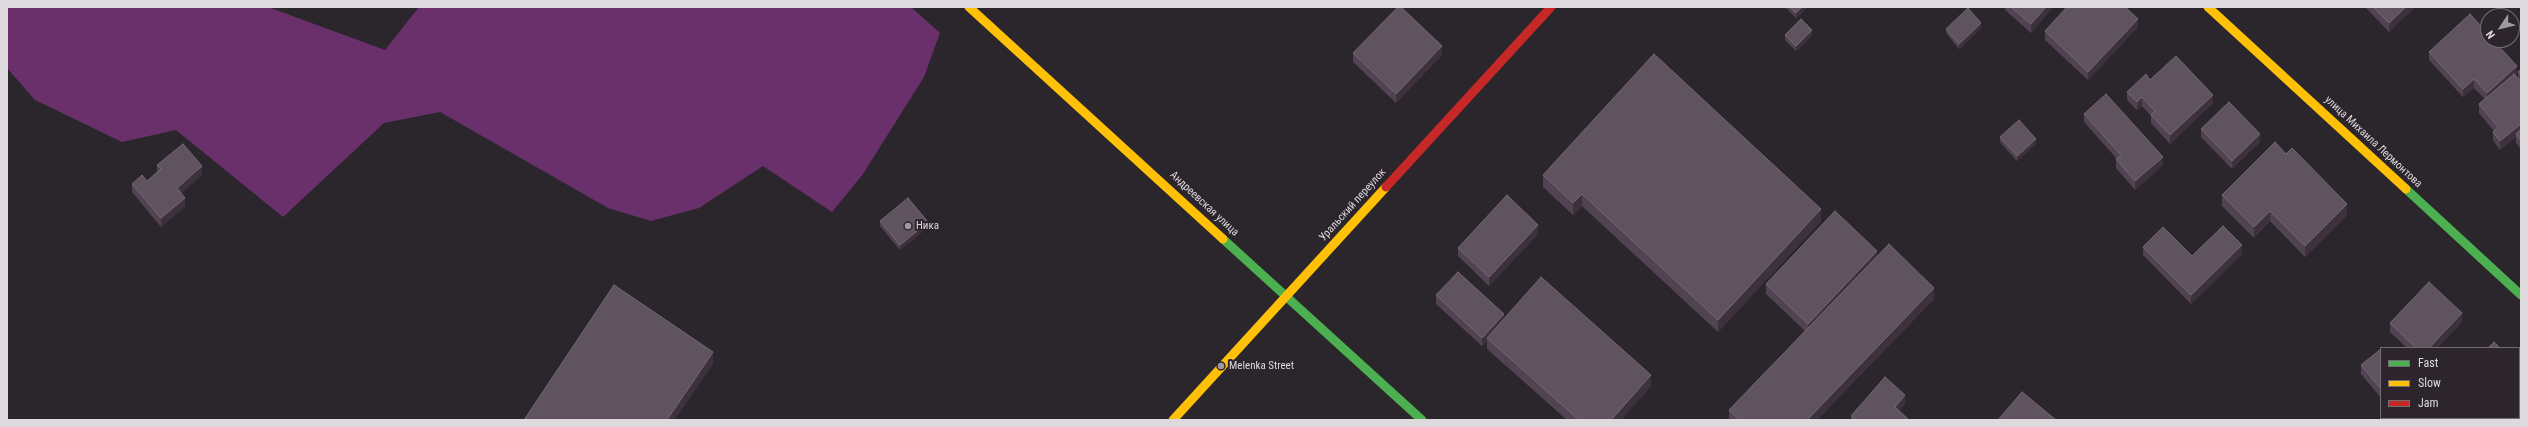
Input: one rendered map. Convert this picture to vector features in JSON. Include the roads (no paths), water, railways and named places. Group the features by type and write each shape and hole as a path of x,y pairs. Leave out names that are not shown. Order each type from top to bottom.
{"street":[{"name":"Андреевская улица","path":"969,7 1422,420"},
{"name":"Уральский переулок","path":"1173,420 1550,7"},
{"name":"улица Михаила Лермонтова","path":"2208,7 2521,295"}],"place":[{"name":"Ника","path":"908,226"},
{"name":"Melenka Street","path":"1221,366"}]}
